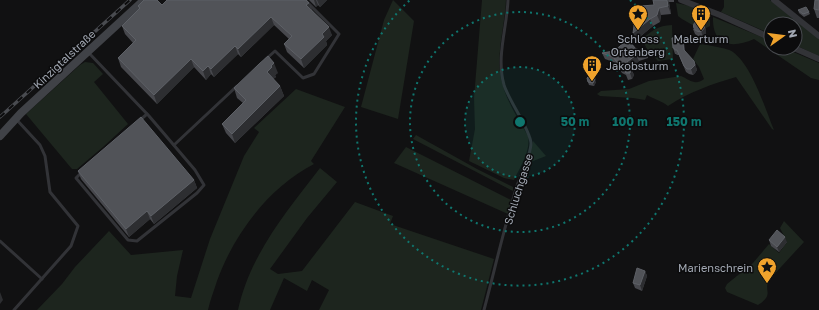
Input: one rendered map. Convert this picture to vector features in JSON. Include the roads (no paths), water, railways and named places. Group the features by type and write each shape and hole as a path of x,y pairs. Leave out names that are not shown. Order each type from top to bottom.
{"main road":[{"name":"Kinzigtalstraße","path":"0,136 16,119 144,0"}],"street":[{"path":"681,0 720,15 763,34"},
{"path":"774,0 819,36"},
{"path":"803,52 819,59"}],"lane":[{"path":"264,61 275,51 303,78 314,74 339,34 305,0"},
{"name":"Schluchgasse","path":"484,310 516,187 531,144 527,131 504,85 501,59 508,0"},
{"path":"82,172 76,178 128,240 137,241 197,193 204,184 195,170 147,114 88,52"},
{"path":"174,145 241,82"},
{"path":"135,125 147,114"},
{"path":"14,310 71,246 78,226 50,192 45,156 40,145 16,119"},
{"path":"0,241 42,279"}],"railway":[{"path":"0,117 130,0"}],"place":[{"name":"Schloss Ortenberg","path":"638,31"},
{"name":"Malerturm","path":"701,31"},
{"name":"Jakobsturm","path":"592,82"},
{"name":"Marienschrein","path":"767,284"}]}
